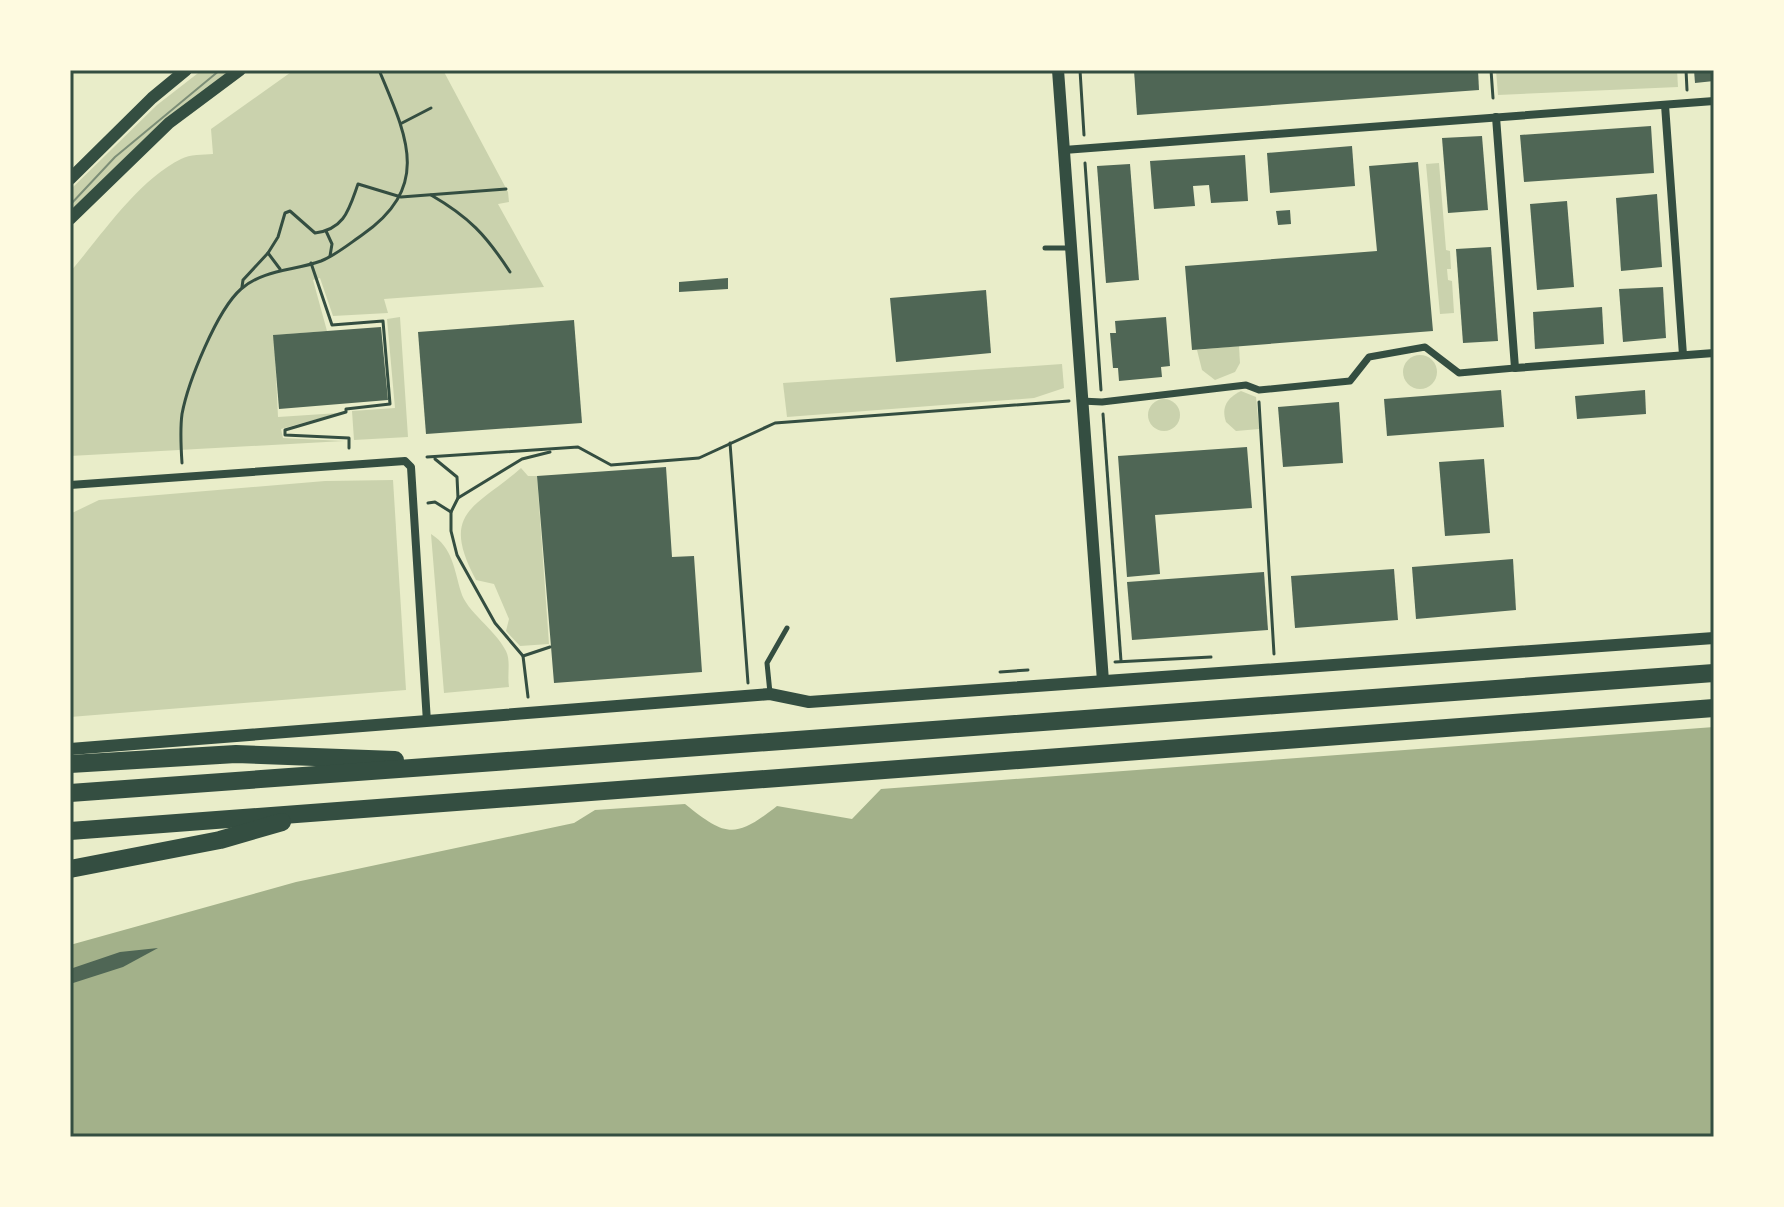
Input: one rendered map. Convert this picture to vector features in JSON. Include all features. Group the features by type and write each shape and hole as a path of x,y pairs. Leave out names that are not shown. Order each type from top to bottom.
{"highway":[{"path":"70,793 1714,673"},
{"path":"70,831 1714,708"},
{"path":"70,764 236,754 473,764"},
{"path":"70,869 220,840 319,811"}],"street":[{"path":"70,179 152,98 186,70"},
{"path":"70,219 169,123 240,70"},
{"path":"1058,70 1103,681"},
{"path":"1064,150 1714,101"},
{"path":"1665,105 1683,355"},
{"path":"1496,117 1515,368"},
{"path":"1081,401 1102,402 1246,385 1259,390 1350,381 1369,357 1425,347 1459,373 1714,353"},
{"path":"70,485 184,474 405,461 411,467 427,722"},
{"path":"70,749 770,694 809,702 1714,638"}],"lane":[{"path":"1045,248 1070,248"},
{"path":"770,694 767,663 787,628"}],"path":[{"path":"242,288 281,270 330,256 374,227 401,197 406,188 407,164 402,123 379,70"},
{"path":"1080,70 1121,661"},
{"path":"1491,70 1493,98"},
{"path":"1686,70 1687,93"},
{"path":"402,123 431,108"},
{"path":"184,474 182,417 187,395 213,333 242,288 243,280 278,237 285,213 290,211 315,233 342,222 358,184 401,197 506,189"},
{"path":"431,195 464,214 490,240 510,272"},
{"path":"326,231 332,244 330,256"},
{"path":"268,253 281,270"},
{"path":"311,263 332,325 383,321 390,404 346,409 346,412 285,430 285,435 349,438 349,448"},
{"path":"1259,390 1275,669"},
{"path":"458,498 522,459 578,447 611,465 699,458 775,423 1081,401"},
{"path":"730,443 749,696"},
{"path":"427,457 542,448 550,452"},
{"path":"433,457 457,477 458,498 451,512 451,531 457,555 469,581 504,636 523,656 530,713"},
{"path":"428,503 435,502 451,512"},
{"path":"523,656 550,647"}],"shaded area":[{"path":"202,70 231,70 148,135 70,213 70,190 157,105"},
{"path":"294,70 443,70 508,192 509,202 498,204 544,287 384,299 388,313 333,316 320,278 313,280 327,331 274,335 278,417 339,413 281,429 283,438 344,441 70,456 70,272 121,210 150,181 185,157 213,154 211,129"},
{"path":"1496,70 1677,70 1678,87 1498,95"},
{"path":"1439,163 1446,250 1450,251 1448,280 1452,281 1454,313 1440,314 1426,164"},
{"path":"400,317 408,437 354,440 352,411 395,408 387,319"},
{"path":"1239,346 1240,363 1235,372 1215,380 1202,370 1197,350"},
{"path":"1420,355 1432,360 1437,372 1432,384 1420,389 1408,384 1403,372 1408,360"},
{"path":"1062,364 1064,388 1034,398 787,417 783,383"},
{"path":"1241,391 1256,397 1259,429 1236,431 1226,422 1226,404"},
{"path":"1164,399 1175,404 1180,415 1175,426 1164,431 1153,426 1148,415 1153,404"},
{"path":"521,468 528,476 537,476 549,644 520,646 506,631 509,619 494,584 476,580 465,557 461,539 462,525 468,513"},
{"path":"393,480 406,690 70,717 70,514 99,500 325,481"},
{"path":"431,534 448,552 464,599 506,651 509,687 444,693"},
{"path":"1714,727 1714,1137 70,1137 70,945 296,882 574,823 595,810 685,804 711,823 731,830 751,824 777,806 852,819 881,789"}],"building":[{"path":"1134,70 1478,70 1479,90 1137,115"},
{"path":"1694,70 1714,70 1714,81 1695,83"},
{"path":"1651,126 1654,173 1524,182 1520,135"},
{"path":"1482,136 1488,210 1448,213 1442,138"},
{"path":"1352,146 1355,186 1270,193 1267,153"},
{"path":"1245,155 1248,201 1211,203 1209,185 1193,186 1195,206 1154,209 1150,161"},
{"path":"1418,162 1433,331 1192,350 1185,266 1377,251 1369,166"},
{"path":"1130,164 1139,280 1106,283 1097,166"},
{"path":"1657,194 1662,267 1621,271 1616,198"},
{"path":"1567,201 1574,287 1537,290 1530,204"},
{"path":"1290,210 1291,224 1278,225 1276,211"},
{"path":"1491,247 1498,341 1463,343 1456,249"},
{"path":"728,278 728,289 679,292 679,282"},
{"path":"1663,287 1666,338 1623,342 1619,289"},
{"path":"986,290 991,353 896,362 890,298"},
{"path":"1602,307 1604,344 1535,349 1533,312"},
{"path":"1166,317 1170,366 1161,367 1162,377 1119,381 1118,368 1113,368 1110,333 1116,333 1115,321"},
{"path":"574,320 582,423 426,434 418,332"},
{"path":"381,327 388,400 279,409 273,335"},
{"path":"1501,390 1504,427 1387,436 1384,399"},
{"path":"1645,390 1646,414 1577,419 1575,396"},
{"path":"1339,402 1343,463 1283,467 1278,407"},
{"path":"1247,447 1252,508 1155,515 1160,574 1127,577 1118,456"},
{"path":"1484,459 1490,533 1445,536 1439,462"},
{"path":"666,467 672,557 694,556 702,672 554,683 537,476"},
{"path":"1513,559 1516,610 1416,619 1412,567"},
{"path":"1394,569 1398,620 1295,628 1291,576"},
{"path":"1264,572 1268,630 1132,640 1127,582"},
{"path":"158,948 123,967 70,984 70,969 120,952"}],"tram line":[{"path":"70,205 115,157 220,70"}]}
